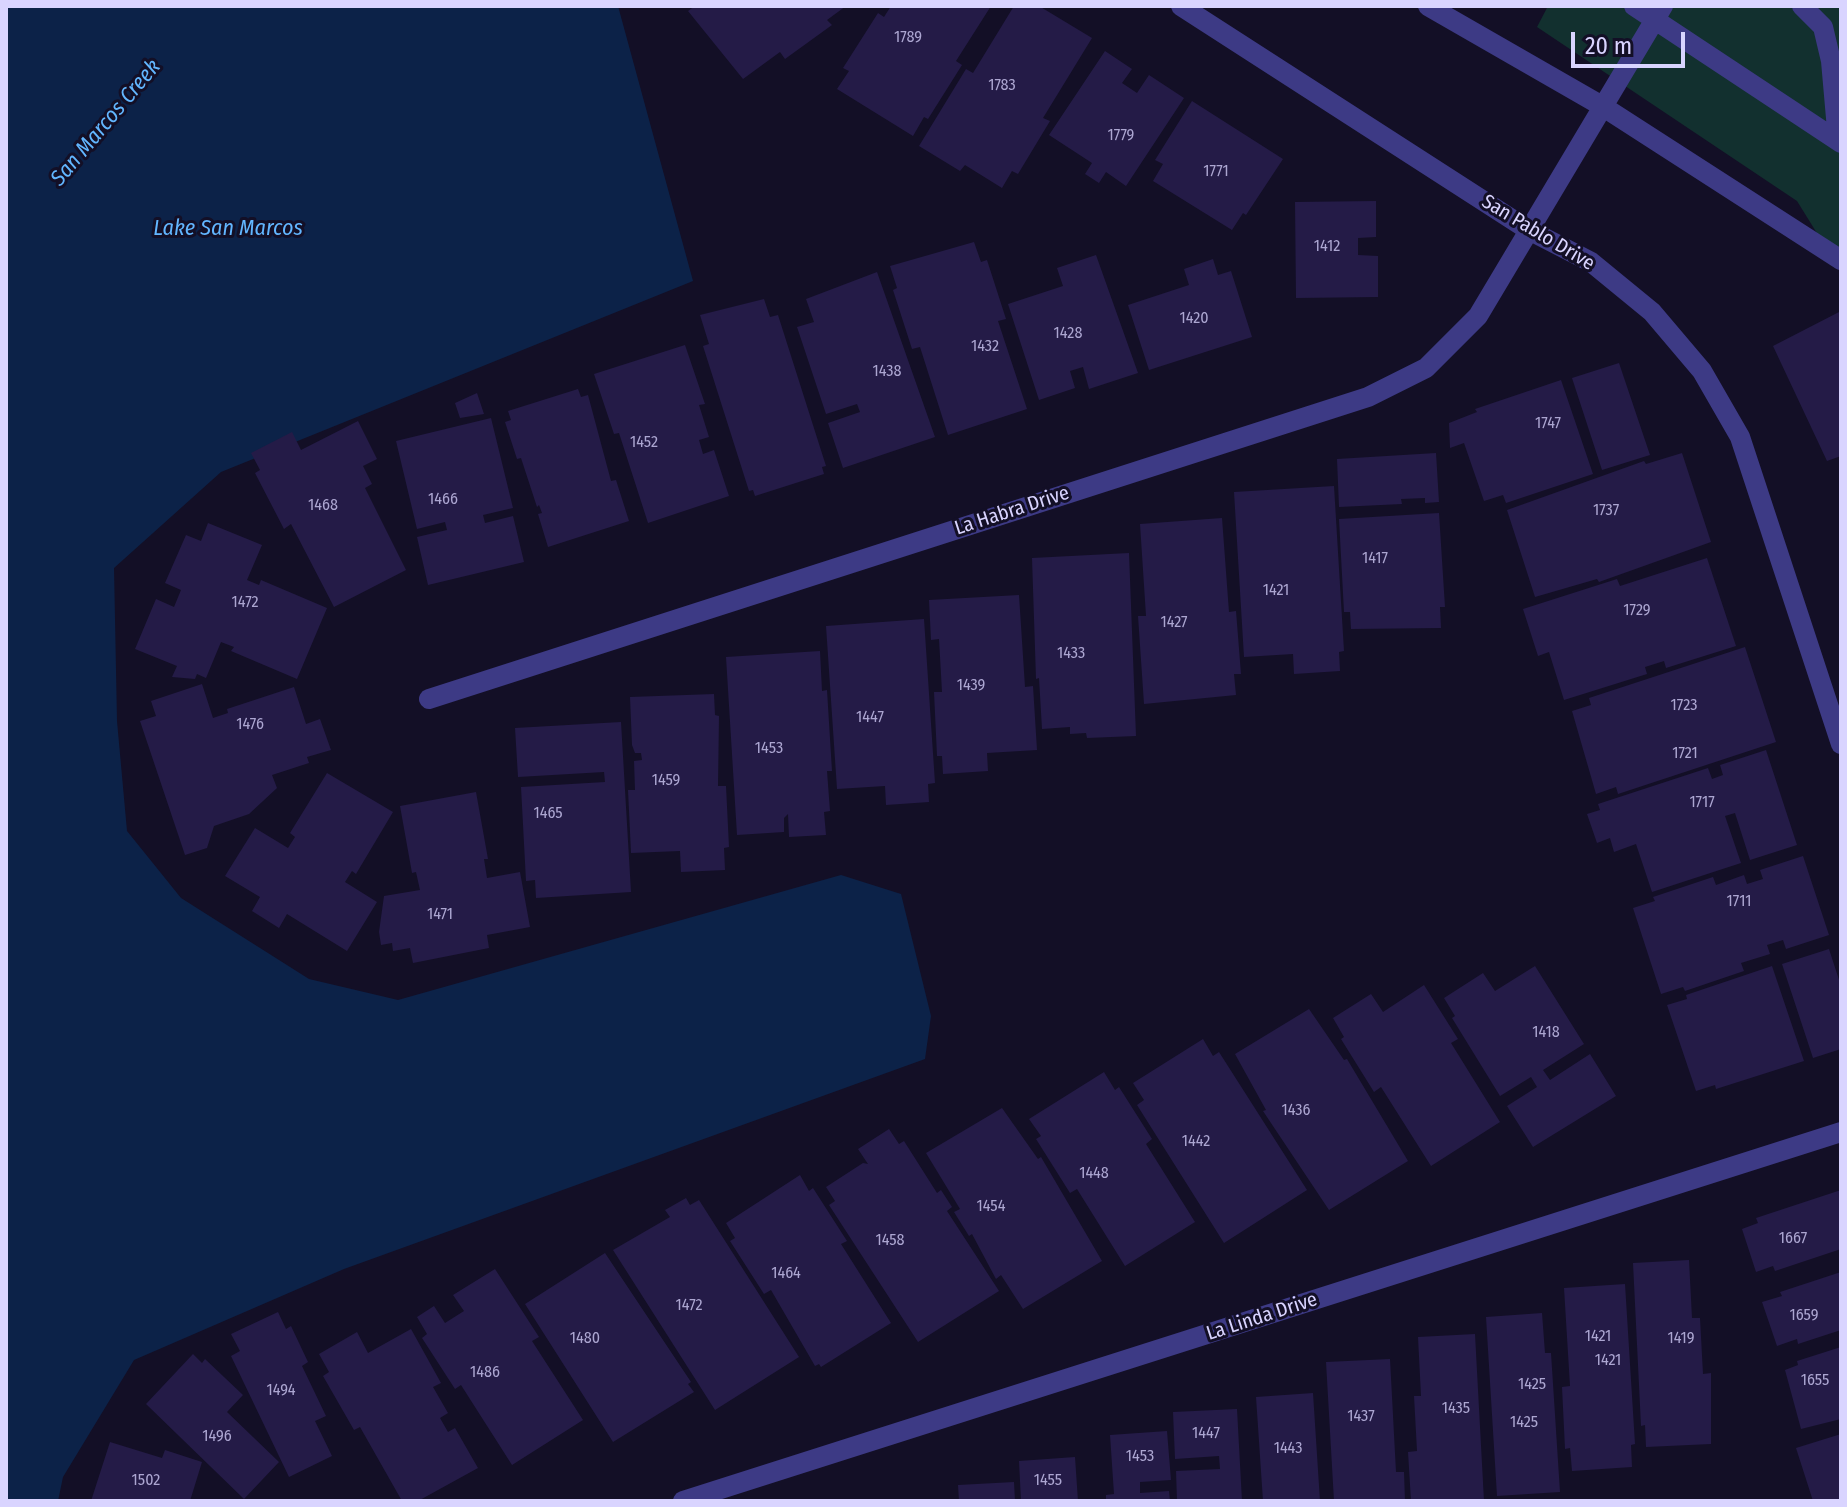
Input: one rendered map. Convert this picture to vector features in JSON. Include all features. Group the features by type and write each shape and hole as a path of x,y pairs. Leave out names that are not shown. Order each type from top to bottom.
{"street":[{"name":"San Pablo Drive","path":"1181,6 1527,229 1591,262 1652,312 1702,371 1740,437 1841,744"},
{"path":"1428,6 1602,106 1841,260"},
{"path":"1634,6 1660,12 1839,142"},
{"path":"1802,6 1823,27 1831,61 1839,142"},
{"name":"La Habra Drive","path":"429,699 1368,397 1426,368 1478,316 1527,229 1660,12"},
{"name":"La Linda Drive","path":"683,1501 1841,1132"}],"green space":[{"path":"1548,6 1841,6 1841,272 1797,201 1537,27"}],"water":[{"name":"Lake San Marcos","path":"6,6 618,6 693,281 221,472 114,568 117,721 127,831 181,898 309,979 398,1000 841,875 901,894 931,1016 925,1059 344,1269 134,1360 63,1477 58,1501 6,1501"}],"building":[{"path":"695,6 846,6 827,20 832,25 785,59 780,52 743,79 688,11"},
{"path":"891,6 991,6 956,61 962,65 928,119 924,117 913,136 837,89 849,71 843,68 878,13 884,17"},
{"path":"1014,6 1039,6 1092,38 1043,118 1050,121 1018,174 1012,171 1002,188 965,165 960,171 919,146 966,69 973,73"},
{"path":"1105,51 1132,69 1122,83 1137,93 1149,75 1184,98 1126,186 1106,172 1099,183 1085,174 1092,163 1049,135"},
{"path":"1192,101 1283,159 1246,215 1243,213 1232,230 1153,181 1163,164 1155,160"},
{"path":"1376,201 1376,237 1358,238 1358,255 1378,256 1378,297 1296,298 1295,202"},
{"path":"974,242 981,262 987,260 1006,319 998,321 1027,409 948,435 920,347 912,349 893,290 897,288 890,266"},
{"path":"1096,255 1138,373 1089,389 1083,367 1070,371 1075,388 1039,400 1008,304 1063,286 1057,268"},
{"path":"1213,259 1218,275 1231,271 1252,337 1149,370 1128,305 1189,285 1184,269"},
{"path":"877,272 935,437 843,468 828,423 860,412 857,404 826,414 797,327 814,322 806,299"},
{"path":"764,299 770,317 778,315 826,466 822,467 824,474 755,496 753,490 749,491 703,346 709,344 700,315"},
{"path":"1841,311 1841,456 1827,461 1773,346"},
{"path":"685,345 705,404 699,405 709,437 699,440 703,454 714,450 729,496 648,523 619,433 614,434 594,374"},
{"path":"1619,363 1650,455 1602,470 1572,378"},
{"path":"1561,380 1593,474 1506,503 1503,495 1484,501 1464,443 1450,448 1449,423 1477,412 1475,409"},
{"path":"578,389 581,397 588,395 611,481 616,480 629,521 548,547 538,514 542,513 539,505 537,507 521,458 517,459 505,422 511,420 508,411"},
{"path":"477,393 484,414 460,418 455,403"},
{"path":"491,418 513,508 483,515 485,523 513,516 524,562 428,585 417,537 447,530 445,522 417,529 396,441"},
{"path":"358,421 377,459 363,466 372,484 365,488 406,570 334,607 291,524 284,529 255,473 260,470 251,453 292,432 301,450"},
{"path":"1436,453 1439,502 1425,503 1425,498 1401,499 1402,504 1339,507 1337,459"},
{"path":"1682,453 1711,542 1599,582 1597,579 1535,597 1507,510 1644,461 1646,464"},
{"path":"1334,486 1344,651 1339,652 1340,671 1294,674 1293,654 1244,657 1234,492"},
{"path":"1439,513 1445,607 1440,607 1441,628 1351,629 1350,612 1344,612 1339,519"},
{"path":"1222,518 1229,612 1236,611 1241,674 1234,674 1236,695 1144,704 1138,616 1146,616 1140,524"},
{"path":"208,523 262,545 247,580 259,585 261,580 327,608 297,679 231,651 234,647 221,642 206,678 197,674 195,679 172,677 177,666 135,649 156,599 174,607 181,590 165,583 186,535 201,541"},
{"path":"1129,553 1136,736 1087,738 1086,733 1070,734 1070,727 1042,729 1039,678 1036,679 1032,558"},
{"path":"1707,558 1736,646 1666,668 1664,661 1645,667 1647,674 1564,700 1549,652 1538,656 1523,609 1617,579 1620,586"},
{"path":"1019,595 1025,687 1033,686 1037,750 987,753 988,771 943,774 942,756 937,756 934,692 942,692 939,639 931,640 929,600"},
{"path":"924,619 935,783 928,784 929,802 886,805 885,786 837,789 826,626"},
{"path":"1745,647 1776,742 1618,794 1616,787 1596,794 1572,711 1591,705 1589,698"},
{"path":"820,651 822,691 827,690 832,771 827,771 830,811 824,812 826,835 789,837 788,814 784,818 784,832 737,835 726,657"},
{"path":"202,684 213,718 228,713 227,709 294,687 306,724 320,719 331,750 307,757 309,763 272,775 277,788 249,814 214,826 207,848 185,855 140,721 156,716 151,701"},
{"path":"714,694 715,715 719,716 718,786 726,786 729,847 724,848 725,870 681,872 680,851 631,853 628,790 635,790 634,761 642,760 641,753 635,753 632,745 630,697"},
{"path":"621,722 631,892 536,898 535,880 526,881 521,787 605,782 604,772 518,777 515,728"},
{"path":"1766,750 1797,845 1750,860 1735,813 1725,816 1741,863 1652,892 1636,844 1614,852 1610,838 1597,843 1587,814 1600,810 1598,804 1708,768 1712,779 1723,775 1720,765"},
{"path":"327,773 393,812 356,874 352,871 345,882 377,902 347,951 287,914 279,928 252,911 260,897 225,876 255,828 288,848 295,837 290,833"},
{"path":"476,792 488,859 484,859 487,878 520,872 530,927 487,935 489,948 413,963 410,948 393,951 392,943 381,945 379,932 384,896 420,890 416,872 412,873 400,806"},
{"path":"1803,856 1829,935 1786,949 1783,940 1767,945 1770,954 1741,963 1744,971 1685,991 1683,987 1661,994 1633,908 1655,901 1653,897 1713,877 1716,885 1744,875 1747,884 1763,879 1760,870"},
{"path":"1829,949 1841,986 1841,1049 1813,1058 1782,964"},
{"path":"1535,966 1584,1044 1543,1070 1550,1080 1590,1054 1616,1096 1533,1147 1507,1106 1537,1087 1531,1077 1500,1096 1452,1018 1455,1016 1444,998 1483,973 1495,991"},
{"path":"1772,966 1804,1061 1716,1089 1715,1085 1696,1091 1667,1005 1687,999 1686,995"},
{"path":"1424,985 1458,1039 1451,1043 1500,1122 1431,1166 1381,1087 1374,1092 1341,1039 1344,1037 1333,1018 1371,994 1383,1012"},
{"path":"1309,1009 1344,1060 1347,1059 1408,1161 1329,1210 1263,1111 1266,1110 1235,1054"},
{"path":"1203,1039 1213,1056 1219,1052 1307,1190 1224,1243 1137,1105 1144,1100 1133,1083"},
{"path":"1104,1072 1115,1090 1119,1087 1152,1139 1146,1144 1195,1222 1125,1266 1077,1189 1070,1193 1036,1139 1041,1136 1029,1119"},
{"path":"1002,1108 1038,1159 1041,1157 1102,1261 1023,1309 1001,1275 996,1279 972,1234 969,1236 954,1212 960,1209 926,1153"},
{"path":"889,1129 899,1144 904,1141 937,1193 941,1190 952,1207 947,1211 999,1291 918,1342 829,1205 835,1201 826,1187 863,1163 868,1164 858,1149"},
{"path":"800,1175 809,1191 813,1188 847,1241 841,1244 891,1323 821,1367 819,1364 815,1366 771,1290 764,1294 730,1241 735,1238 726,1223"},
{"path":"1841,1190 1841,1249 1775,1271 1773,1266 1756,1272 1742,1229 1758,1223 1756,1218"},
{"path":"686,1198 690,1205 699,1200 799,1357 715,1410 613,1250 670,1217 665,1210"},
{"path":"605,1253 691,1382 688,1384 694,1392 613,1442 525,1304"},
{"path":"1689,1260 1692,1318 1700,1318 1703,1374 1711,1373 1711,1444 1646,1447 1645,1425 1641,1426 1633,1263"},
{"path":"495,1269 539,1337 532,1341 583,1420 512,1465 461,1385 455,1389 422,1338 427,1334 417,1317 434,1306 445,1323 464,1311 453,1295"},
{"path":"1841,1272 1841,1330 1798,1344 1797,1339 1777,1346 1762,1302 1782,1296 1780,1292"},
{"path":"1625,1284 1635,1444 1631,1445 1632,1467 1572,1471 1570,1448 1565,1449 1562,1387 1570,1386 1564,1288"},
{"path":"278,1312 286,1329 291,1326 308,1362 302,1366 326,1416 315,1421 332,1456 289,1477 231,1356 240,1351 231,1334"},
{"path":"1542,1313 1545,1353 1551,1353 1560,1492 1497,1496 1486,1317"},
{"path":"411,1329 441,1383 433,1387 448,1413 440,1418 448,1432 455,1428 478,1468 418,1501 402,1501 360,1427 354,1430 323,1376 329,1372 319,1354 357,1332 368,1353"},
{"path":"1475,1334 1484,1501 1411,1501 1408,1452 1417,1451 1414,1396 1421,1396 1418,1337"},
{"path":"1841,1347 1841,1419 1801,1429 1785,1370 1798,1365 1797,1361"},
{"path":"193,1354 202,1363 205,1359 243,1395 227,1412 279,1462 244,1499 146,1404"},
{"path":"1390,1359 1396,1472 1404,1472 1405,1501 1334,1501 1326,1362"},
{"path":"1313,1393 1320,1501 1263,1501 1256,1397"},
{"path":"1237,1409 1242,1501 1177,1501 1176,1471 1220,1469 1219,1456 1175,1459 1173,1412"},
{"path":"1167,1431 1171,1480 1140,1482 1140,1493 1169,1491 1170,1501 1106,1501 1106,1495 1114,1494 1110,1435"},
{"path":"1841,1434 1841,1501 1813,1501 1796,1448"},
{"path":"110,1442 162,1458 165,1450 202,1462 190,1501 91,1501"},
{"path":"1075,1457 1078,1501 1021,1501 1019,1461"},
{"path":"1014,1482 1015,1501 959,1501 958,1485"}],"water label":[{"name":"San Marcos Creek","path":"106,123"}]}
